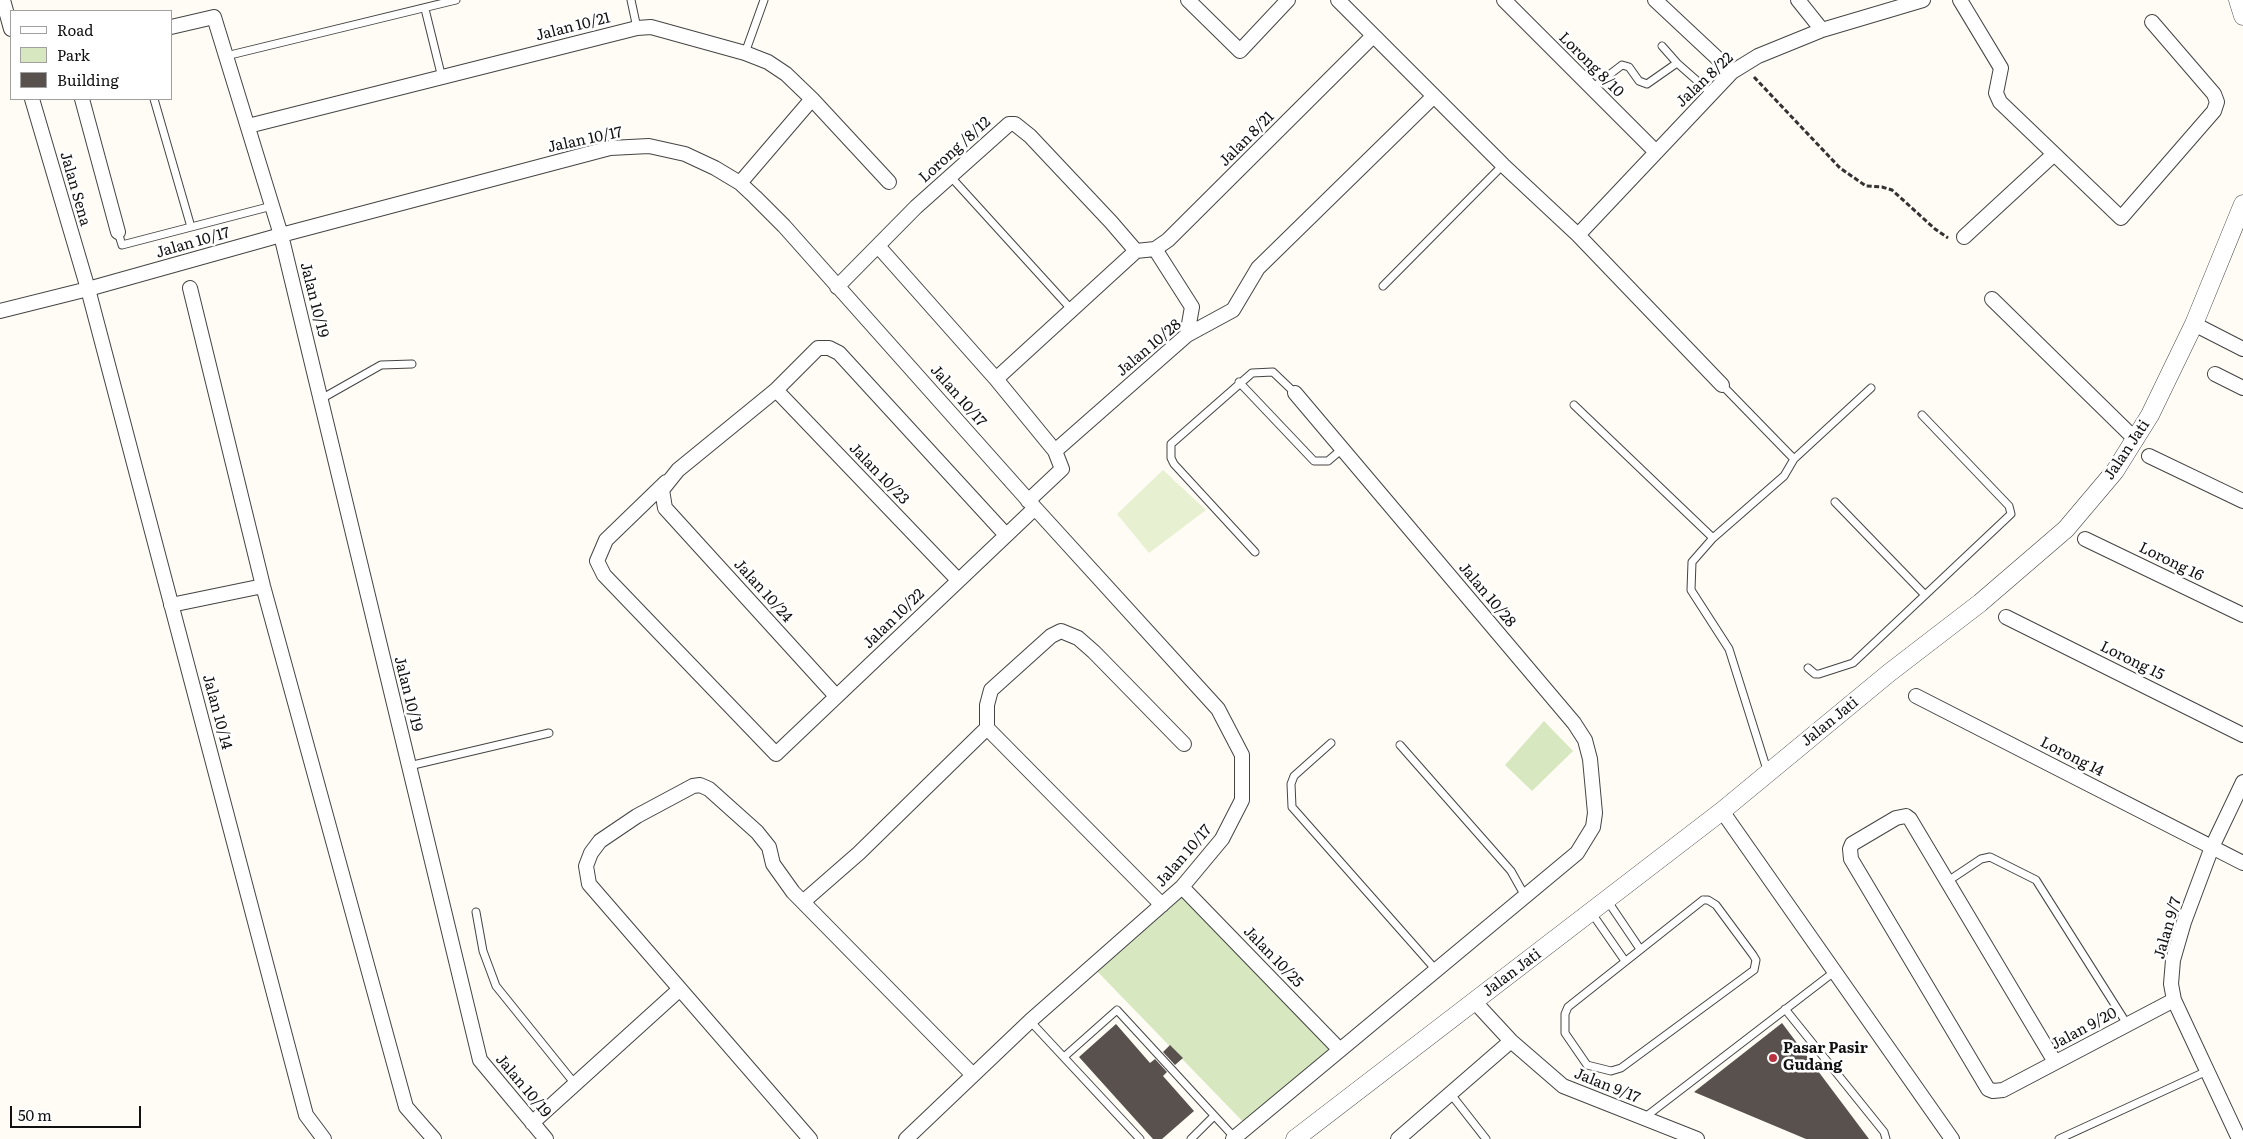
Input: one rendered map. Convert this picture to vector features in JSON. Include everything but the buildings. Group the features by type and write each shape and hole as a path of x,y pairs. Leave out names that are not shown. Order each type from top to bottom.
{"street":[{"path":"1188,0 1240,51 1288,0"},
{"path":"1338,0 1503,165 1578,235 1722,385"},
{"name":"Lorong 8/10","path":"1504,0 1656,152"},
{"path":"1655,0 1732,72"},
{"path":"1798,0 1822,30"},
{"name":"Jalan 8/22","path":"1578,235 1732,72 1758,56 1822,30 1923,0"},
{"path":"1960,0 2001,68 1996,93 1997,98 2121,218 2214,111 2217,102 2214,94 2152,22"},
{"path":"3,6 10,27"},
{"name":"Jalan 10/19","path":"172,27 214,17 281,235 480,1060 546,1139"},
{"name":"Jalan 10/21","path":"248,126 637,28 651,27 745,53 774,66 812,99 889,182"},
{"name":"Jalan 8/21","path":"1136,252 1155,248 1168,240 1373,36"},
{"name":"Jalan 10/28","path":"1055,451 1187,335 1233,310 1258,268 1434,96"},
{"path":"740,183 812,99"},
{"name":"Jalan Sena","path":"32,100 88,289"},
{"path":"82,100 118,232"},
{"name":"Lorong /8/12","path":"837,286 950,175 1008,124 1014,124 1030,136 1111,222 1136,252"},
{"name":"Jalan 10/17","path":"0,311 610,148 649,146 685,154 702,160 740,183 784,226 1031,504 1218,709 1242,755 1242,800 1222,839 1182,887 1030,1021 912,1137"},
{"path":"1964,237 2053,154"},
{"name":"Jalan Jati","path":"1295,1139 1722,811 1889,673 1980,603 2066,529 2115,471 2150,416 2194,324 2243,204"},
{"path":"878,246 996,379 1055,451 1062,469 1031,504"},
{"path":"1155,248 1192,307 1187,335"},
{"path":"996,379 1136,252"},
{"path":"190,288 262,586 406,1106 434,1139"},
{"name":"Jalan 10/14","path":"88,289 306,1115 324,1139"},
{"path":"1992,298 2136,440"},
{"path":"2194,324 2243,349"},
{"path":"667,482 687,462 776,390 818,348 829,348 839,354 1006,535"},
{"path":"2215,374 2243,388"},
{"name":"Jalan 10/23","path":"776,390 958,580"},
{"name":"Jalan 10/28","path":"1295,393 1574,723 1585,740 1590,759 1595,813 1593,827 1577,853 1525,896"},
{"path":"2149,456 2243,501"},
{"name":"Jalan 10/22","path":"667,482 606,540 597,561 604,575 776,754 1006,535 1031,504"},
{"name":"Jalan 10/24","path":"667,482 662,490 665,508 836,696"},
{"name":"Lorong 16","path":"2085,539 2243,615"},
{"path":"171,604 262,586"},
{"name":"Lorong 15","path":"2006,617 2243,735"},
{"path":"1162,905 987,728 986,705 991,690 1051,636 1061,631 1078,638 1094,652 1184,744"},
{"name":"Lorong 14","path":"1916,696 2243,862"},
{"path":"804,901 859,853 987,728"},
{"name":"Jalan 9/7","path":"2239,1139 2174,1000 2171,984 2177,942 2212,847 2243,782"},
{"path":"810,1139 589,884 586,866 591,853 600,841 636,816 685,790 700,785 719,797 765,841 779,873 794,892 973,1075"},
{"path":"1722,811 1952,1139"},
{"name":"Jalan 9/20","path":"1948,881 1914,823 1906,816 1896,818 1856,841 1850,849 1851,859 1985,1085 1993,1091 2003,1090 2174,1000"},
{"path":"1948,881 2055,1062"},
{"name":"Jalan 10/25","path":"1182,887 1340,1050"},
{"path":"1234,1138 1525,896"},
{"path":"532,1122 680,989"},
{"name":"Jalan 9/17","path":"1474,1002 1511,1041 1563,1086 1697,1139"},
{"path":"1398,1139 1511,1041"}],"lane":[{"path":"226,56 456,0"},
{"path":"631,0 637,28"},
{"path":"745,53 764,0"},
{"path":"425,9 442,78"},
{"path":"1662,46 1677,63 1711,93"},
{"path":"1592,88 1622,65 1629,67 1639,81 1647,84 1677,63"},
{"path":"154,100 191,227"},
{"path":"1383,286 1503,165"},
{"path":"950,175 1071,309"},
{"path":"118,232 122,245 272,206"},
{"path":"321,399 382,365 412,364"},
{"path":"1255,552 1174,464 1170,451 1171,444 1239,382 1252,373 1269,371 1277,374 1295,393"},
{"path":"1239,382 1314,461 1328,461 1342,449"},
{"path":"1722,385 1794,459"},
{"path":"1768,774 1729,649 1691,590 1692,562 1713,538 1784,476 1794,459 1871,388"},
{"path":"1574,405 1713,538"},
{"path":"1808,668 1815,674 1820,674 1853,663 2009,517 2011,510 1922,415"},
{"path":"1835,502 1925,595"},
{"path":"409,766 549,733"},
{"path":"1331,742 1296,773 1292,780 1292,807 1436,970"},
{"path":"1400,745 1511,871 1525,896"},
{"path":"1948,881 1981,859 1990,857 2036,880 2127,1024"},
{"path":"1607,900 1640,949"},
{"path":"1708,900 1716,905 1754,955 1756,965 1751,974 1621,1068 1614,1071 1593,1068 1585,1062 1566,1036 1566,1010 1625,961 1698,902 1708,900"},
{"path":"476,912 484,951 496,986 575,1084"},
{"path":"1591,912 1625,961"},
{"path":"1644,1118 1834,972"},
{"path":"1785,1009 1884,1132 1886,1139"},
{"path":"1064,1057 1117,1010 1234,1138"},
{"path":"1030,1021 1140,1139"},
{"path":"2059,1139 2207,1071"},
{"path":"1450,1093 1486,1139"},
{"path":"1190,1139 1214,1116"}],"path":[{"path":"1754,77 1840,168 1854,179 1866,186 1882,186 1892,190 1935,229 1951,239 1964,237"}],"green space":[{"path":"1163,470 1206,510 1149,553 1117,514"},
{"path":"1544,721 1573,751 1532,791 1505,765"},
{"path":"1182,887 1340,1050 1250,1129 1092,966"}],"place":[{"name":"Pasar Pasir Gudang","path":"1773,1058"}]}
